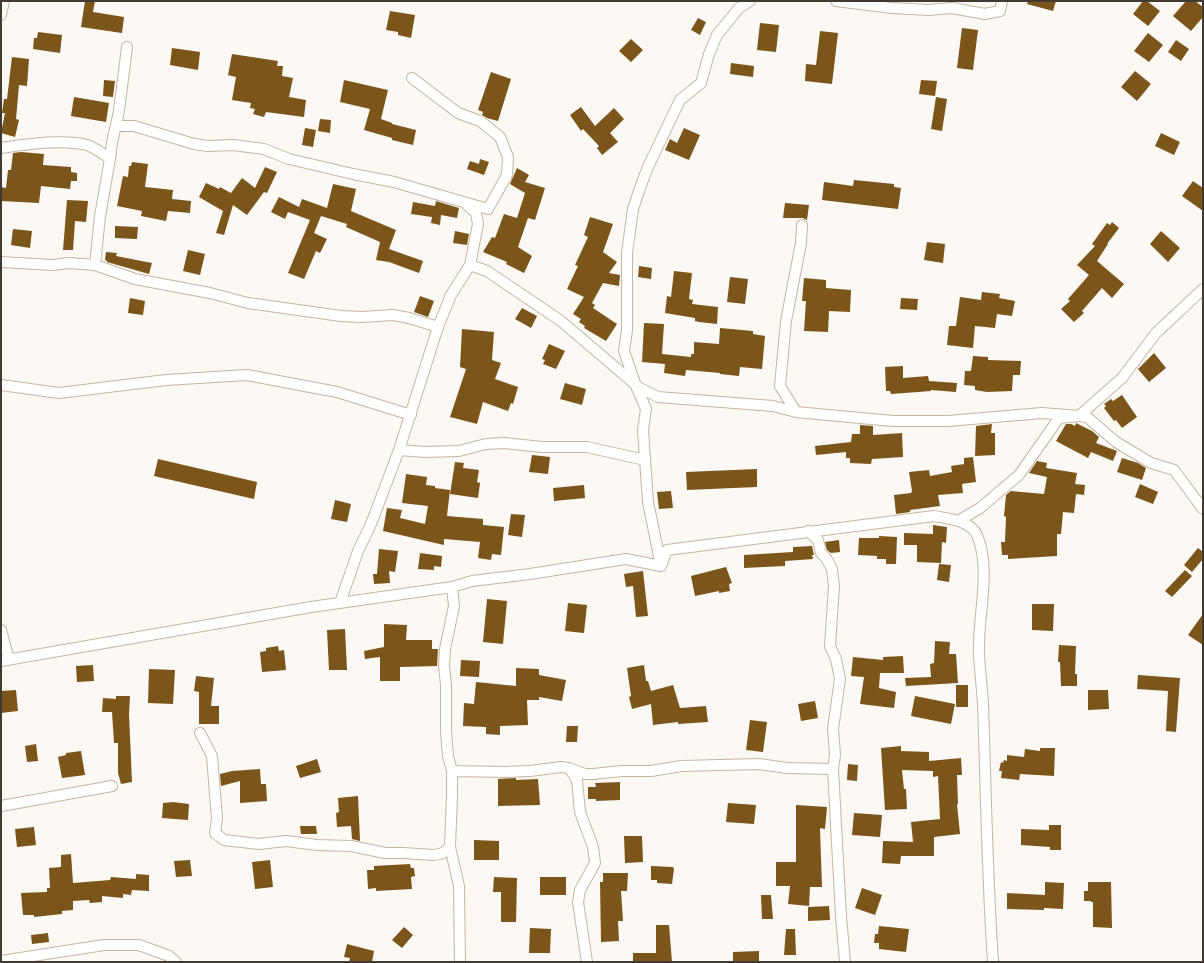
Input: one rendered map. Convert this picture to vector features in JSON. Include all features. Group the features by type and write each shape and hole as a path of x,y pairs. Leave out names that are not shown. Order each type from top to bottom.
{"street":[{"path":"1,15 4,1"},
{"path":"661,566 648,502 643,430 646,409 624,351 627,330 627,253 633,209 647,169 680,100 701,84 709,54 717,35 739,8 750,1"},
{"path":"836,1 892,8 928,10 952,8 985,14 1000,11 1002,1"},
{"path":"95,266 100,216 116,126 127,47"},
{"path":"116,126 134,126 194,144 208,146 233,144 264,149 289,159 394,182 488,209 507,175 508,157 500,137 480,121 458,113 412,78"},
{"path":"1,148 34,144 72,143 96,149 110,159"},
{"path":"340,603 358,551 371,524 399,450 438,327 451,295 470,265 478,224 476,213 460,200"},
{"path":"796,412 780,386 786,321 801,242 802,225"},
{"path":"1,262 53,265 68,263 95,266 135,279 210,293 254,304 355,317 393,315 438,327"},
{"path":"470,265 487,271 561,320 636,386 658,397 773,406 796,412 893,421 948,421 1042,414 1087,417 1116,442 1151,463 1174,470 1203,509"},
{"path":"958,521 980,508 1019,475 1059,418 1079,416 1122,378 1156,333 1203,289"},
{"path":"1,385 59,393 166,380 247,375 337,392 411,415"},
{"path":"399,450 425,452 459,451 486,444 504,443 542,447 587,447 645,460"},
{"path":"661,566 667,550 808,531 934,516 958,521 971,527 976,533 982,555 984,580 979,653 992,962"},
{"path":"808,531 818,540 821,553 832,569 834,586 830,646 836,658 840,679 834,729 835,755 833,769 845,962"},
{"path":"1,630 5,660 340,603 452,587 472,581 540,573 626,559 661,566"},
{"path":"452,587 454,606 445,649 444,666 446,732 448,756 452,771 450,847 459,886 460,962"},
{"path":"200,733 212,756 218,818 215,833 224,840 259,844 286,842 351,846 385,853 403,852 434,855 443,853 450,847"},
{"path":"452,771 504,772 561,767 585,774 593,774 651,771 681,766 759,764 786,768 833,769"},
{"path":"568,768 577,780 580,812 593,847 594,863 580,890 578,902 586,962"},
{"path":"1,806 112,786"},
{"path":"1,962 104,945 140,945 169,956 176,962"}],"building":[{"path":"85,1 95,1 93,12 124,17 122,33 81,27"},
{"path":"1028,1 1056,1 1053,11 1027,4"},
{"path":"1143,1 1147,1 1160,11 1148,26 1133,14"},
{"path":"1186,1 1195,1 1203,7 1203,17 1191,31 1173,16"},
{"path":"390,11 415,15 411,38 398,35 398,32 386,30"},
{"path":"698,18 706,22 700,35 691,30"},
{"path":"760,23 779,25 776,52 757,50"},
{"path":"962,28 978,30 973,70 957,68"},
{"path":"820,31 838,33 832,84 805,81 806,64 816,65"},
{"path":"38,32 62,35 60,53 33,49 34,38 37,38"},
{"path":"1148,33 1163,45 1149,62 1134,51"},
{"path":"631,39 643,50 631,62 619,51"},
{"path":"1176,40 1189,49 1181,61 1168,52"},
{"path":"172,48 200,52 198,70 170,65"},
{"path":"232,54 278,61 277,66 283,66 282,76 293,78 289,97 306,100 304,117 266,112 264,117 253,114 255,109 250,108 251,103 232,100 236,77 228,75"},
{"path":"12,57 29,59 27,86 19,85 16,119 19,120 15,137 1,133 5,113 2,113 4,99 7,99"},
{"path":"731,63 754,66 753,77 730,74"},
{"path":"1135,71 1151,84 1137,101 1121,87"},
{"path":"491,72 511,79 498,121 487,118 482,115 483,112 478,110"},
{"path":"104,80 115,81 113,97 103,96"},
{"path":"344,80 388,90 381,119 416,130 413,145 364,130 370,109 340,102"},
{"path":"921,80 937,81 935,96 919,94"},
{"path":"74,97 109,103 106,122 71,116"},
{"path":"936,97 947,99 942,131 931,129"},
{"path":"581,107 595,126 614,108 624,119 610,133 618,142 602,155 597,148 599,146 583,129 581,131 570,115"},
{"path":"320,119 331,120 330,133 318,131"},
{"path":"305,128 316,130 313,147 302,145"},
{"path":"684,128 700,135 689,160 665,150 670,139 677,143"},
{"path":"1161,133 1180,142 1174,155 1155,146"},
{"path":"13,153 44,154 43,165 71,167 71,172 77,173 77,181 71,181 70,189 41,186 39,203 1,201 1,187 6,188 8,170 11,170"},
{"path":"480,159 489,162 484,175 467,169 470,161 479,164"},
{"path":"132,162 148,164 145,187 173,190 172,199 191,201 190,213 168,211 166,221 141,216 142,211 117,206 123,176 128,177 129,166 131,166"},
{"path":"265,167 277,172 267,193 264,192 247,215 233,205 224,235 216,233 223,211 199,197 206,183 231,193 242,178 255,188"},
{"path":"517,168 529,175 525,182 545,188 535,220 528,218 518,247 532,256 524,273 506,264 507,262 483,252 492,237 495,238 504,214 517,218 525,193 510,184"},
{"path":"854,180 894,184 894,187 901,188 898,209 822,200 824,182 853,186"},
{"path":"1193,181 1203,188 1203,211 1182,196"},
{"path":"333,184 356,189 351,211 396,230 389,249 423,261 419,273 389,262 376,260 380,242 346,227 347,224 321,216 314,233 327,239 320,253 316,251 304,279 288,273 310,220 288,212 285,219 271,212 279,197 299,207 302,199 327,208"},
{"path":"67,200 88,201 86,222 75,221 73,250 63,250"},
{"path":"436,201 459,208 457,218 441,215 440,225 431,223 432,217 411,214 413,202 435,206"},
{"path":"785,203 809,205 807,220 803,218 783,218"},
{"path":"590,217 613,224 603,252 617,262 609,273 620,275 619,286 603,283 592,303 595,305 593,308 617,324 606,341 584,328 585,326 579,322 581,319 573,314 584,297 567,289 578,266 575,265 588,237 584,235"},
{"path":"1112,222 1119,228 1097,261 1124,284 1112,298 1102,288 1082,311 1084,313 1074,322 1061,309 1070,301 1068,299 1089,275 1077,265 1095,246 1092,244 1107,223 1110,225"},
{"path":"115,226 138,227 137,239 115,238"},
{"path":"13,229 32,231 30,248 11,245"},
{"path":"455,231 469,234 467,245 453,243"},
{"path":"1161,231 1180,248 1168,262 1150,244"},
{"path":"927,242 945,244 943,263 924,260"},
{"path":"188,250 205,254 200,275 183,271"},
{"path":"106,252 117,253 116,256 152,263 149,274 107,262 105,260"},
{"path":"639,266 652,268 651,279 638,277"},
{"path":"674,271 692,273 689,299 693,300 692,304 718,307 717,324 699,322 695,321 695,318 665,313 667,296 671,297"},
{"path":"730,277 748,279 745,304 727,302"},
{"path":"804,278 826,280 826,288 851,290 850,312 829,311 828,332 804,331 806,301 802,301"},
{"path":"982,292 1000,294 999,298 1015,301 1012,316 997,314 995,328 975,326 973,348 947,345 949,326 956,326 960,297 981,300"},
{"path":"420,296 434,301 428,317 414,312"},
{"path":"130,298 145,301 143,315 128,313"},
{"path":"901,298 918,299 917,310 900,309"},
{"path":"522,308 537,316 531,328 515,319"},
{"path":"644,323 664,324 662,354 691,357 691,354 694,354 694,342 719,344 720,328 753,331 753,334 765,336 762,369 740,367 739,376 686,370 685,376 664,373 665,364 642,362"},
{"path":"462,329 494,332 492,360 501,363 495,379 518,387 513,404 511,403 508,411 483,402 477,424 450,417 466,369 460,367"},
{"path":"549,344 565,351 556,369 543,364 545,360 542,359"},
{"path":"1154,353 1166,368 1149,382 1138,369"},
{"path":"973,356 988,357 988,360 1021,361 1020,375 1013,375 1012,391 987,392 975,390 975,386 964,385 965,371 971,371"},
{"path":"903,366 903,378 928,376 929,381 957,383 956,392 931,390 891,394 890,391 886,391 885,367"},
{"path":"565,383 586,389 582,405 560,399"},
{"path":"1122,395 1137,417 1122,428 1104,408 1106,406 1104,404"},
{"path":"1076,423 1099,437 1096,443 1117,451 1113,461 1091,452 1088,458 1056,441 1066,424 1075,426"},
{"path":"992,424 991,433 995,433 995,455 975,456 976,426"},
{"path":"860,425 873,426 873,435 902,433 903,457 872,459 871,464 850,463 850,458 846,458 846,452 816,455 815,446 851,442 852,434 860,434"},
{"path":"532,455 550,457 548,474 529,472"},
{"path":"973,457 976,482 962,484 963,493 938,495 940,506 896,514 894,495 911,493 912,491 909,472 929,470 930,476 952,472 951,466 964,464 964,458"},
{"path":"1122,458 1138,463 1146,468 1142,480 1117,472"},
{"path":"158,459 257,482 254,499 154,476"},
{"path":"1037,461 1047,463 1046,468 1077,473 1075,484 1085,485 1084,495 1076,494 1074,513 1063,512 1061,534 1057,534 1057,556 1008,559 1008,555 1002,555 1001,542 1005,542 1006,517 1004,516 1006,495 1011,491 1044,494 1047,477 1029,473"},
{"path":"455,462 464,463 463,468 479,470 477,482 480,483 478,498 450,494"},
{"path":"757,469 757,487 687,490 686,472"},
{"path":"406,474 427,477 426,485 450,490 447,516 483,519 483,525 504,527 501,555 492,554 491,560 478,558 480,542 444,539 444,545 383,531 387,508 402,510 400,518 425,524 428,506 402,503"},
{"path":"1140,484 1158,492 1153,504 1135,497"},
{"path":"584,485 585,498 554,501 553,488"},
{"path":"671,491 673,508 659,509 657,492"},
{"path":"335,500 351,504 347,522 331,519"},
{"path":"511,514 525,515 522,537 508,535"},
{"path":"933,525 947,527 946,543 942,542 941,563 917,562 917,545 904,545 904,533 933,534"},
{"path":"879,536 897,537 896,564 886,564 886,559 877,559 877,556 858,555 859,538 879,538"},
{"path":"839,540 840,552 831,553 827,550 825,542"},
{"path":"812,546 813,559 785,561 785,566 744,568 744,555 793,552 793,547"},
{"path":"1198,548 1203,552 1203,559 1192,572 1184,565"},
{"path":"379,549 398,551 395,572 389,571 390,583 374,584 373,574 377,574"},
{"path":"420,553 442,556 441,567 434,566 434,570 418,569"},
{"path":"939,564 951,565 949,582 937,580"},
{"path":"726,567 732,583 729,584 730,591 719,593 719,591 695,596 691,576"},
{"path":"1185,570 1192,576 1172,597 1165,591"},
{"path":"643,571 648,616 636,617 633,586 626,587 624,574"},
{"path":"487,599 507,601 503,644 483,642"},
{"path":"568,603 587,605 584,633 565,631"},
{"path":"1032,604 1054,604 1053,631 1032,630"},
{"path":"1203,614 1203,645 1188,635"},
{"path":"384,624 407,625 406,640 432,640 432,649 438,649 437,666 400,667 400,681 380,681 380,657 365,659 364,651 384,647"},
{"path":"345,629 347,670 329,670 327,630"},
{"path":"935,641 950,642 949,654 956,654 958,683 906,686 905,678 931,677 930,664 934,663"},
{"path":"1059,645 1076,646 1075,674 1077,674 1077,686 1061,686 1060,662 1058,662"},
{"path":"278,646 279,651 284,650 286,670 262,672 260,652 266,651 266,648"},
{"path":"903,656 904,673 880,673 879,688 896,692 894,708 860,704 864,677 851,676 853,657 883,660 883,657"},
{"path":"461,660 480,661 479,677 460,676"},
{"path":"93,665 94,681 77,682 76,666"},
{"path":"644,665 646,681 648,681 651,691 673,685 680,708 706,706 708,722 678,724 678,722 653,725 651,704 632,709 629,697 631,696 627,668"},
{"path":"516,668 539,669 539,675 566,680 562,701 539,697 539,700 527,700 528,725 500,726 500,735 486,734 486,727 463,726 464,703 474,704 476,682 516,686"},
{"path":"149,669 175,670 173,704 148,703"},
{"path":"1138,675 1180,678 1176,732 1166,731 1168,691 1137,689"},
{"path":"196,676 214,678 211,706 219,706 219,724 199,724 199,692 194,691"},
{"path":"956,685 968,685 968,707 956,707"},
{"path":"16,690 18,711 1,713 1,691"},
{"path":"1088,690 1108,690 1109,709 1088,710"},
{"path":"116,696 130,696 132,782 121,784 118,773 118,743 114,743 112,712 102,712 103,698 116,699"},
{"path":"915,696 955,704 951,724 911,716"},
{"path":"815,701 818,718 801,721 798,704"},
{"path":"750,720 767,722 763,752 746,750"},
{"path":"567,726 578,726 577,742 566,742"},
{"path":"36,744 38,761 27,762 25,746"},
{"path":"901,746 901,751 929,752 929,761 961,758 962,775 957,775 960,834 934,837 934,856 901,856 900,864 882,863 883,841 913,842 911,822 940,819 938,776 933,777 933,771 902,770 904,789 906,789 907,809 885,810 881,748"},
{"path":"1040,748 1055,748 1054,776 1020,774 1019,780 1001,778 1002,771 999,771 1001,762 1007,761 1007,755 1024,757 1025,749 1040,751"},
{"path":"81,751 85,775 62,778 58,757 66,755 66,753"},
{"path":"317,759 321,772 300,778 296,766"},
{"path":"848,764 858,765 857,781 847,780"},
{"path":"260,769 261,784 266,784 267,801 240,803 240,781 221,786 220,774"},
{"path":"516,778 516,780 538,779 540,805 498,806 498,779"},
{"path":"620,782 620,800 596,801 596,799 588,799 588,787 596,787 595,783"},
{"path":"358,796 360,841 352,839 351,826 337,827 336,813 339,812 338,798"},
{"path":"163,803 189,804 188,820 162,818"},
{"path":"728,803 756,805 754,824 726,822"},
{"path":"796,805 827,807 825,829 820,828 822,887 810,887 809,906 788,904 790,886 776,886 776,862 796,862"},
{"path":"854,813 882,815 880,837 852,835"},
{"path":"1049,825 1061,825 1061,850 1050,850 1050,847 1021,845 1021,829 1049,830"},
{"path":"300,826 316,826 317,834 301,834"},
{"path":"34,827 36,845 17,847 15,829"},
{"path":"624,836 642,836 643,862 625,863"},
{"path":"474,840 499,841 499,860 474,860"},
{"path":"71,854 73,883 110,880 111,877 136,879 136,874 149,875 149,891 132,890 131,895 123,894 123,898 102,896 102,902 90,903 89,900 73,901 73,910 62,911 62,914 34,917 34,915 23,915 21,893 47,892 47,888 50,888 49,868 61,867 61,855"},
{"path":"190,860 192,876 176,877 174,861"},
{"path":"270,860 273,887 255,889 252,862"},
{"path":"410,864 411,868 414,868 415,876 411,877 412,889 376,891 376,888 368,889 367,870 374,870 374,866"},
{"path":"651,866 673,867 672,884 657,883 657,880 651,880"},
{"path":"603,873 628,873 627,891 621,891 623,921 618,921 619,941 601,942 600,882 603,882"},
{"path":"494,877 517,878 516,922 501,922 501,892 493,892"},
{"path":"540,877 566,877 566,895 540,895"},
{"path":"1045,882 1064,883 1063,909 1007,909 1007,893 1045,895"},
{"path":"1088,882 1111,882 1112,928 1093,927 1093,902 1084,901 1084,891 1088,891"},
{"path":"862,888 882,895 875,915 855,908"},
{"path":"761,895 771,895 773,919 762,919"},
{"path":"829,906 830,920 808,921 808,907"},
{"path":"656,925 669,925 672,962 633,962 633,953 656,953"},
{"path":"879,926 909,929 906,952 879,949 879,943 874,943 875,934 878,934"},
{"path":"404,927 413,935 402,948 392,940"},
{"path":"530,928 551,929 550,953 529,953"},
{"path":"786,929 795,929 796,955 784,955"},
{"path":"48,933 49,942 32,944 31,935"},
{"path":"347,944 374,951 372,962 349,962 350,958 344,957"},
{"path":"759,951 759,962 733,962 733,952"}]}
